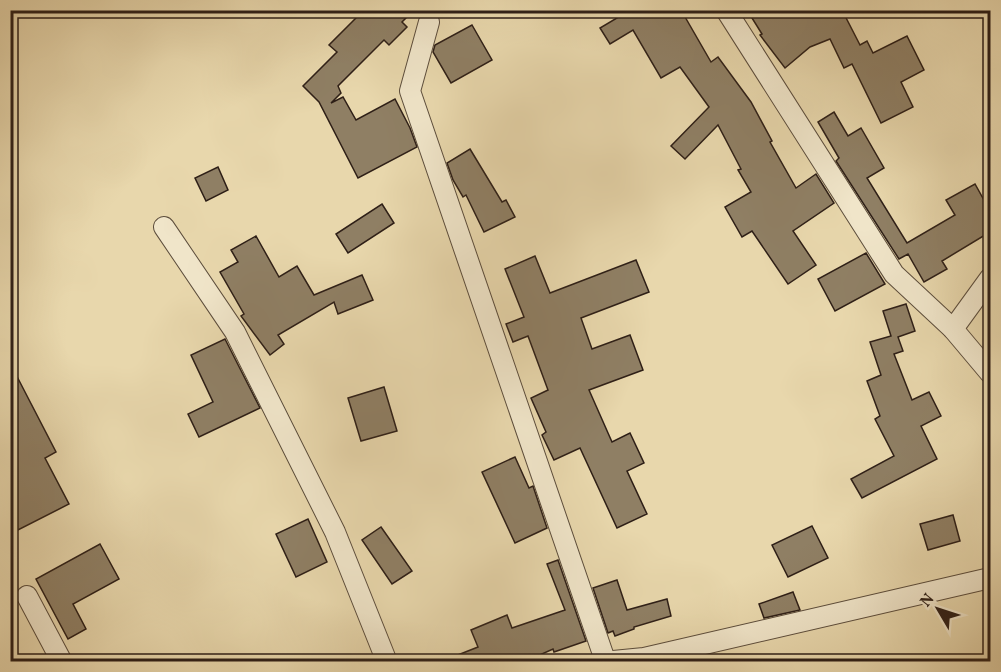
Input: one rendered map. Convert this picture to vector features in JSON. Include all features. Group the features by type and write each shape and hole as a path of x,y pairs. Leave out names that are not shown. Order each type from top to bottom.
{"street":[{"path":"726,10 894,274 953,329 990,374"},
{"path":"429,22 410,91 604,661 644,658 990,578"},
{"path":"164,227 235,332 336,532 387,662"},
{"path":"953,329 990,278"},
{"path":"27,596 62,662"}],"building":[{"path":"364,10 414,10 402,22 407,27 389,45 384,40 338,86 341,93 331,103 343,97 356,120 395,99 417,147 358,178 319,102 303,86 337,52 329,45"},
{"path":"612,10 681,10 711,62 718,57 751,102 796,188 816,174 834,203 793,231 816,265 788,284 752,231 742,237 725,207 751,192 738,170 741,169 718,125 685,159 671,146 709,107 680,67 661,78 633,30 610,44 600,28 617,18"},
{"path":"747,10 842,10 860,45 867,41 873,53 907,36 924,70 901,82 913,107 881,123 852,64 844,68 830,39 810,47 785,68 760,35 762,34"},
{"path":"472,25 492,60 451,83 433,52 435,45"},
{"path":"834,112 848,136 861,128 884,168 867,178 907,243 955,215 946,200 975,184 990,211 990,232 942,261 947,269 924,282 908,254 899,259 836,161 839,158 818,122"},
{"path":"470,149 502,202 506,200 515,217 484,232 466,195 463,197 453,180 447,163"},
{"path":"218,167 228,190 206,201 195,178"},
{"path":"382,204 394,223 348,253 336,234"},
{"path":"256,236 279,277 297,266 314,295 362,275 373,300 338,314 334,302 278,335 284,344 270,355 241,316 244,314 220,272 238,262 231,250"},
{"path":"866,253 885,284 835,311 818,279"},
{"path":"535,256 550,293 636,260 649,292 581,318 592,349 630,335 643,370 589,390 612,442 630,433 644,463 627,471 647,514 617,528 580,448 554,460 542,435 546,432 531,398 548,390 528,336 513,342 506,324 524,317 505,269"},
{"path":"906,304 915,331 898,337 903,351 894,354 912,400 929,392 941,416 921,426 937,459 862,498 851,479 894,456 875,419 880,416 867,381 881,375 870,342 891,336 883,311"},
{"path":"225,339 260,408 199,437 188,414 213,402 191,355"},
{"path":"10,363 56,452 45,458 69,504 10,534"},
{"path":"384,387 397,431 361,441 348,398"},
{"path":"515,457 529,488 533,486 547,528 515,543 482,472"},
{"path":"953,515 960,541 928,550 920,524"},
{"path":"308,519 327,562 296,577 276,534"},
{"path":"812,526 828,558 788,577 772,545"},
{"path":"381,527 412,571 392,584 362,540"},
{"path":"100,544 119,579 73,604 86,629 68,639 36,579"},
{"path":"558,560 586,641 554,652 553,649 524,662 445,662 445,660 478,647 471,630 507,615 512,628 565,610 547,564"},
{"path":"617,580 627,610 667,599 671,616 634,627 634,629 615,636 613,631 608,633 593,588"},
{"path":"793,592 800,610 764,618 759,604"}]}
